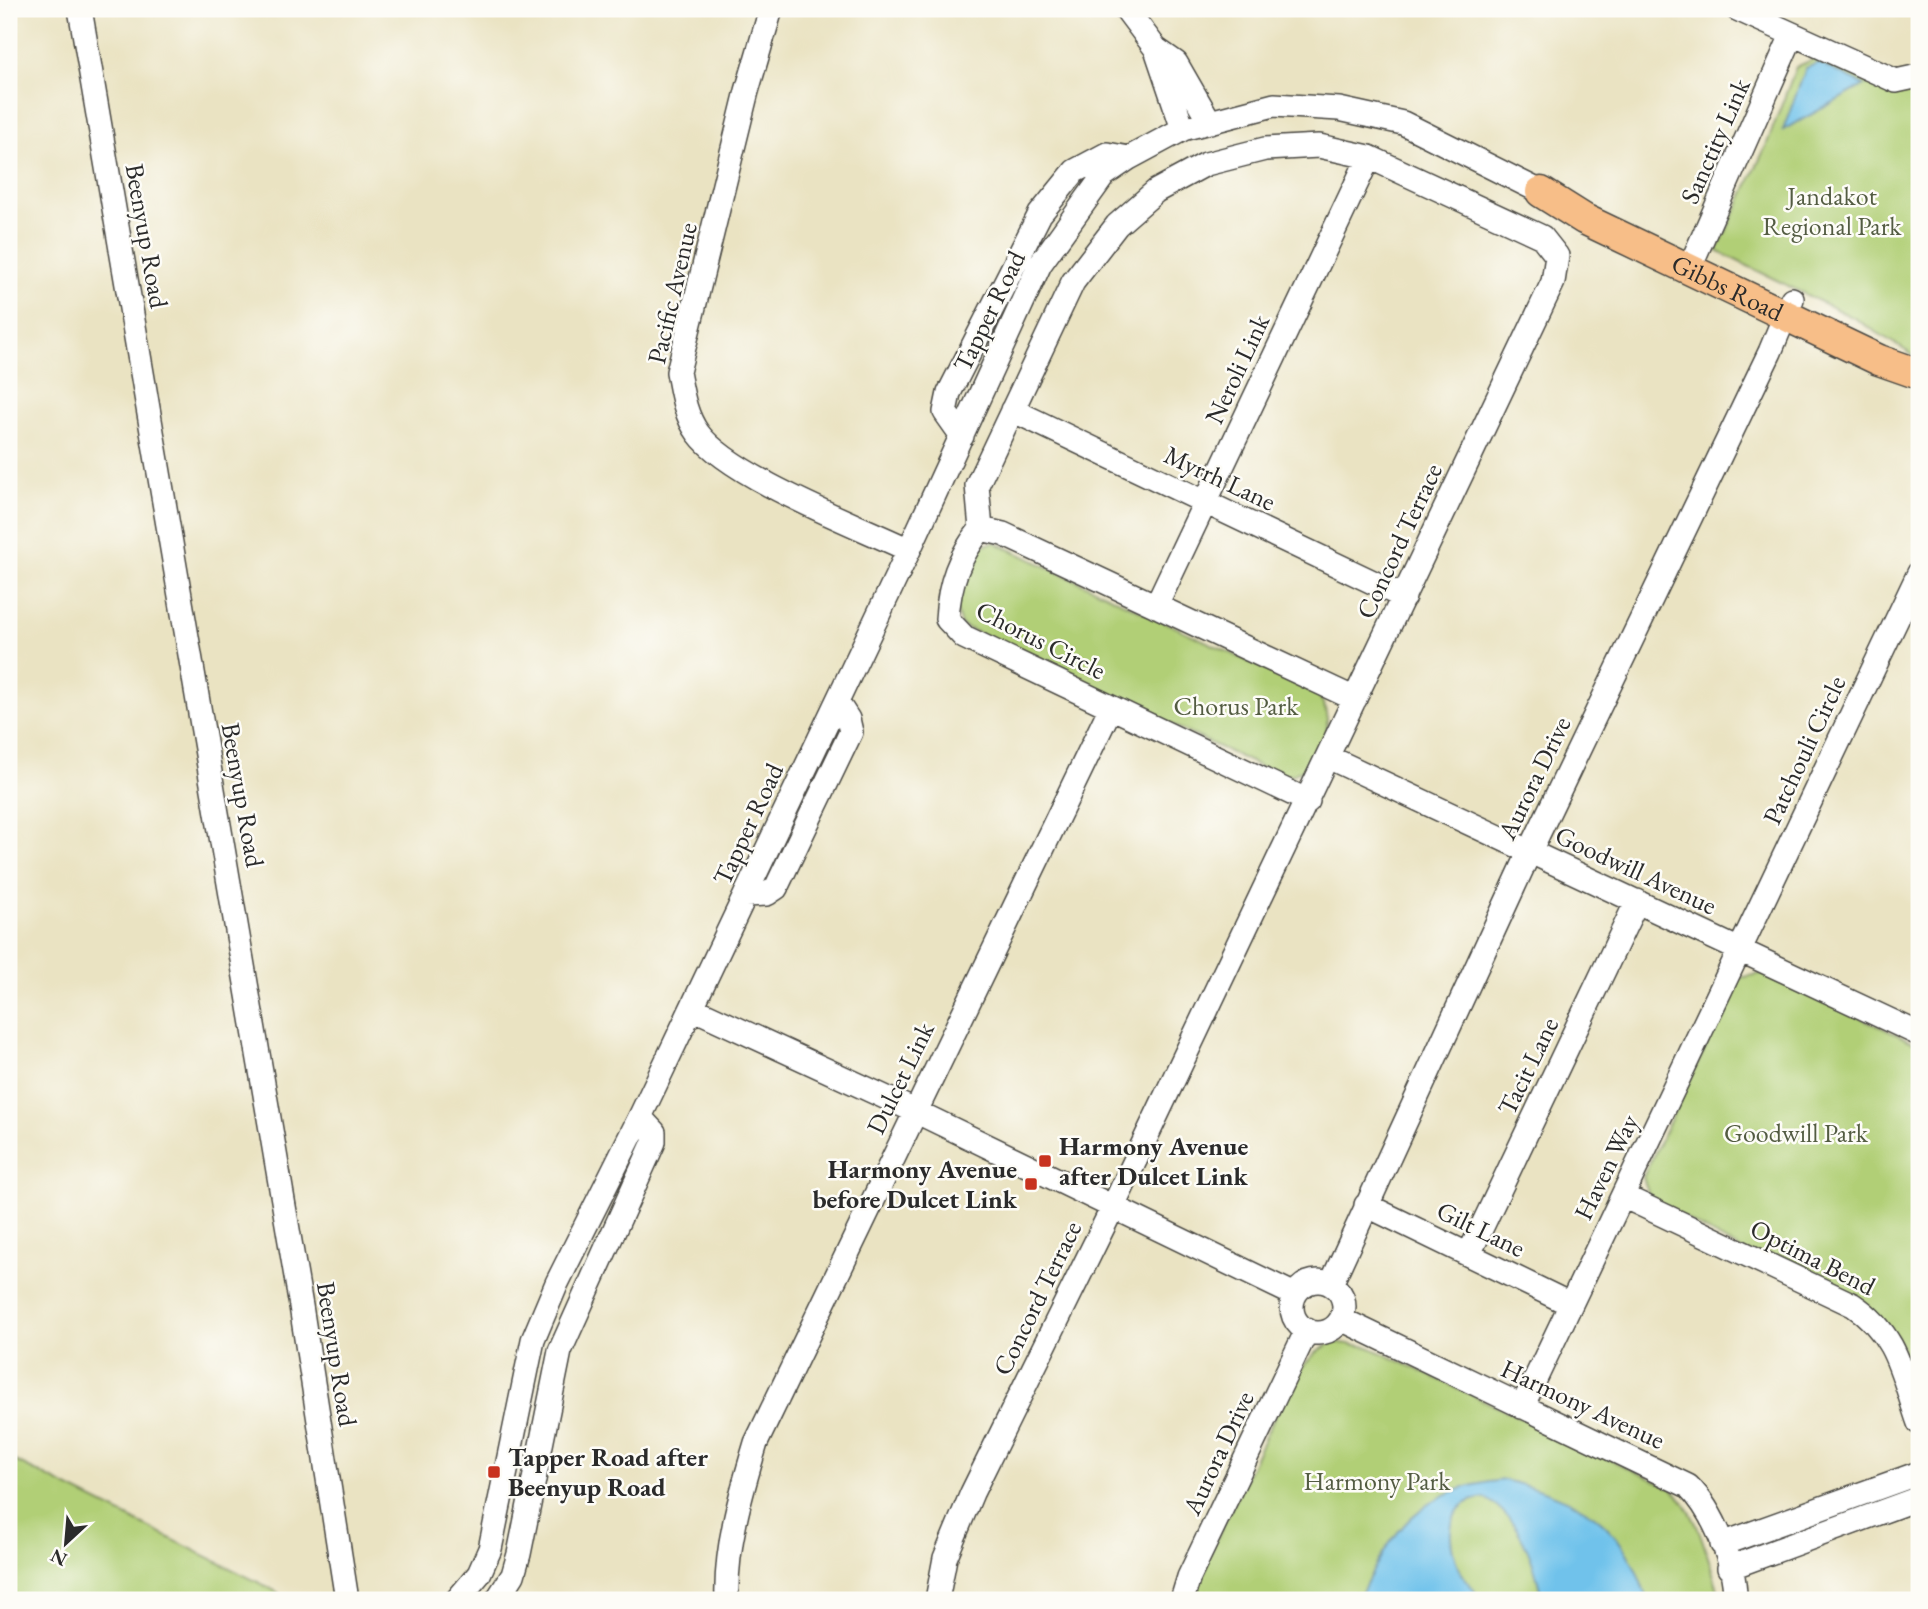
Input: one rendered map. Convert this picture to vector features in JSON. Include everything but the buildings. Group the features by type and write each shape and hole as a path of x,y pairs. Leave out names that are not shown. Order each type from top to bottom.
{"main road":[{"name":"Gibbs Road","path":"1541,192 1584,219 1693,260 1789,307 1879,360 1919,374"},
{"name":"Gibbs Road","path":"1789,307 1886,344 1919,367"}],"street":[{"name":"Beenyup Road","path":"80,9 349,1597"},
{"name":"Pacific Avenue","path":"771,9 747,91 678,372 685,408 698,434 728,460 754,477 909,550"},
{"path":"1126,9 1156,49 1175,63 1210,122"},
{"path":"1737,9 1896,81 1919,76"},
{"name":"Sanctity Link","path":"1693,260 1792,35"},
{"path":"1156,49 1183,129"},
{"name":"Gibbs Road","path":"1183,129 1274,105 1339,109 1403,123 1541,192"},
{"name":"Tapper Road","path":"457,1600 479,1574 490,1549 533,1340 557,1283 746,895 1040,264 1104,175 1129,158 1183,129"},
{"name":"Concord Terrace","path":"937,1600 945,1558 972,1493 1308,801 1553,282 1557,256 1542,237 1369,157 1319,146 1265,149 1206,164 1156,191 1117,225 1073,282 976,485 981,529"},
{"name":"Neroli Link","path":"1156,606 1369,157"},
{"name":"Aurora Drive","path":"1331,1284 1531,851 1789,307"},
{"name":"Myrrh Lane","path":"1012,410 1404,597"},
{"path":"981,529 1003,534 1355,699"},
{"name":"Chorus Circle","path":"981,529 965,549 948,592 947,619 964,637 1308,801"},
{"name":"Patchouli Circle","path":"1740,950 1919,573"},
{"name":"Dulcet Link","path":"727,1600 726,1574 745,1480 757,1443 1111,707"},
{"name":"Goodwill Avenue","path":"1328,757 1919,1034"},
{"name":"Tacit Lane","path":"1469,1254 1637,901"},
{"name":"Haven Way","path":"1522,1407 1740,950"},
{"path":"692,1008 915,1111 1112,1209 1295,1295"},
{"path":"497,1600 513,1575 519,1554 560,1351 654,1142 654,1132 640,1117"},
{"name":"Optima Bend","path":"1623,1196 1853,1305 1874,1319 1891,1343 1919,1423"},
{"name":"Gilt Lane","path":"1366,1205 1570,1304"},
{"path":"1311,1282 1331,1284 1343,1299 1341,1319 1326,1331 1307,1330 1293,1315 1295,1295 1311,1282"},
{"name":"Harmony Avenue","path":"1341,1319 1688,1486 1708,1511 1729,1568 1735,1600"},
{"name":"Aurora Drive","path":"1182,1600 1189,1577 1307,1330"},
{"path":"1721,1544 1919,1473"},
{"path":"1729,1568 1919,1499"}],"green space":[{"name":"Jandakot Regional Park","path":"1818,57 1878,83 1875,86 1896,88 1919,82 1919,359 1854,318 1717,251 1766,146 1796,67"},
{"name":"Chorus Park","path":"994,542 1316,693 1324,705 1327,718 1326,732 1315,758 1294,774 1280,776 961,625 951,593 977,547"},
{"name":"Goodwill Park","path":"1765,973 1919,1045 1919,1396 1897,1337 1657,1203 1649,1196 1643,1177 1739,978"},
{"name":"Harmony Park","path":"1335,1342 1369,1347 1671,1488 1681,1498 1696,1523 1720,1595 1718,1600 1188,1600 1287,1390 1319,1350"},
{"path":"9,1458 276,1591 285,1600 9,1600"}],"water":[{"path":"1818,63 1865,85 1783,130 1806,68"},
{"path":"1504,1480 1556,1495 1595,1517 1611,1531 1625,1550 1637,1572 1647,1600 1542,1600 1530,1556 1517,1529 1508,1517 1485,1498 1471,1501 1461,1507 1455,1515 1451,1537 1461,1572 1480,1600 1358,1600 1397,1533 1412,1517 1430,1503 1450,1493"}],"place":[{"name":"Harmony Avenue after Dulcet Link","path":"1045,1161"},
{"name":"Harmony Avenue before Dulcet Link","path":"1031,1184"},
{"name":"Tapper Road after Beenyup Road","path":"494,1472"}]}
